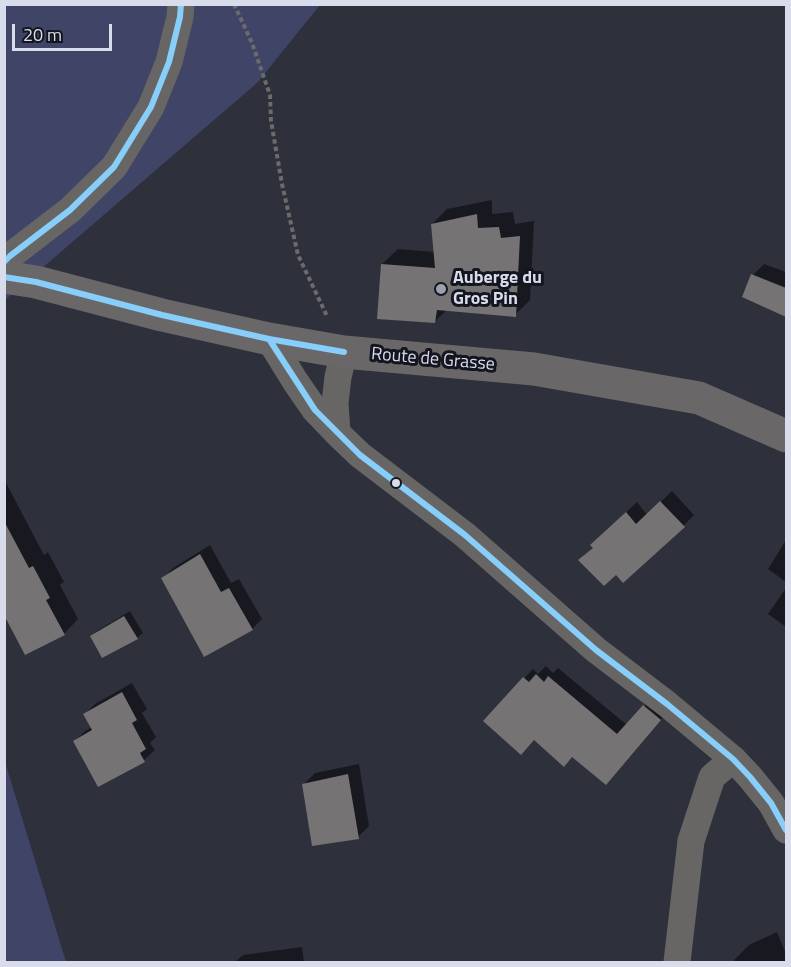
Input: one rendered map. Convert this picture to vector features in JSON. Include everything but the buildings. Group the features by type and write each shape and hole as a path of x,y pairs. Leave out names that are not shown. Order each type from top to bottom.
{"main road":[{"name":"Route de Grasse","path":"4,276 269,339 344,352 534,369 699,398 786,436"}],"street":[{"path":"4,263 70,210 114,167 151,107 169,62 181,4"},
{"path":"269,339 315,410 360,455 465,535 596,650 667,704 733,759 771,803 786,830"},
{"path":"337,433 335,403 344,352"},
{"path":"677,963 691,841 712,777 733,759"}],"path":[{"path":"234,4 252,43 270,95 271,121 282,184 298,255 344,352"}],"shaded area":[{"path":"5,5 320,5 257,83 5,300"},
{"path":"5,762 66,962 5,962"}],"transit line":[{"path":"4,262 70,210 114,167 151,107 169,62 181,4"},
{"path":"4,277 36,282 162,315 269,339 344,352"},
{"path":"269,339 315,410 360,455 465,535 596,650 667,704 733,759 771,803 786,830"}],"place":[{"name":"Auberge du Gros Pin","path":"441,289"}]}
